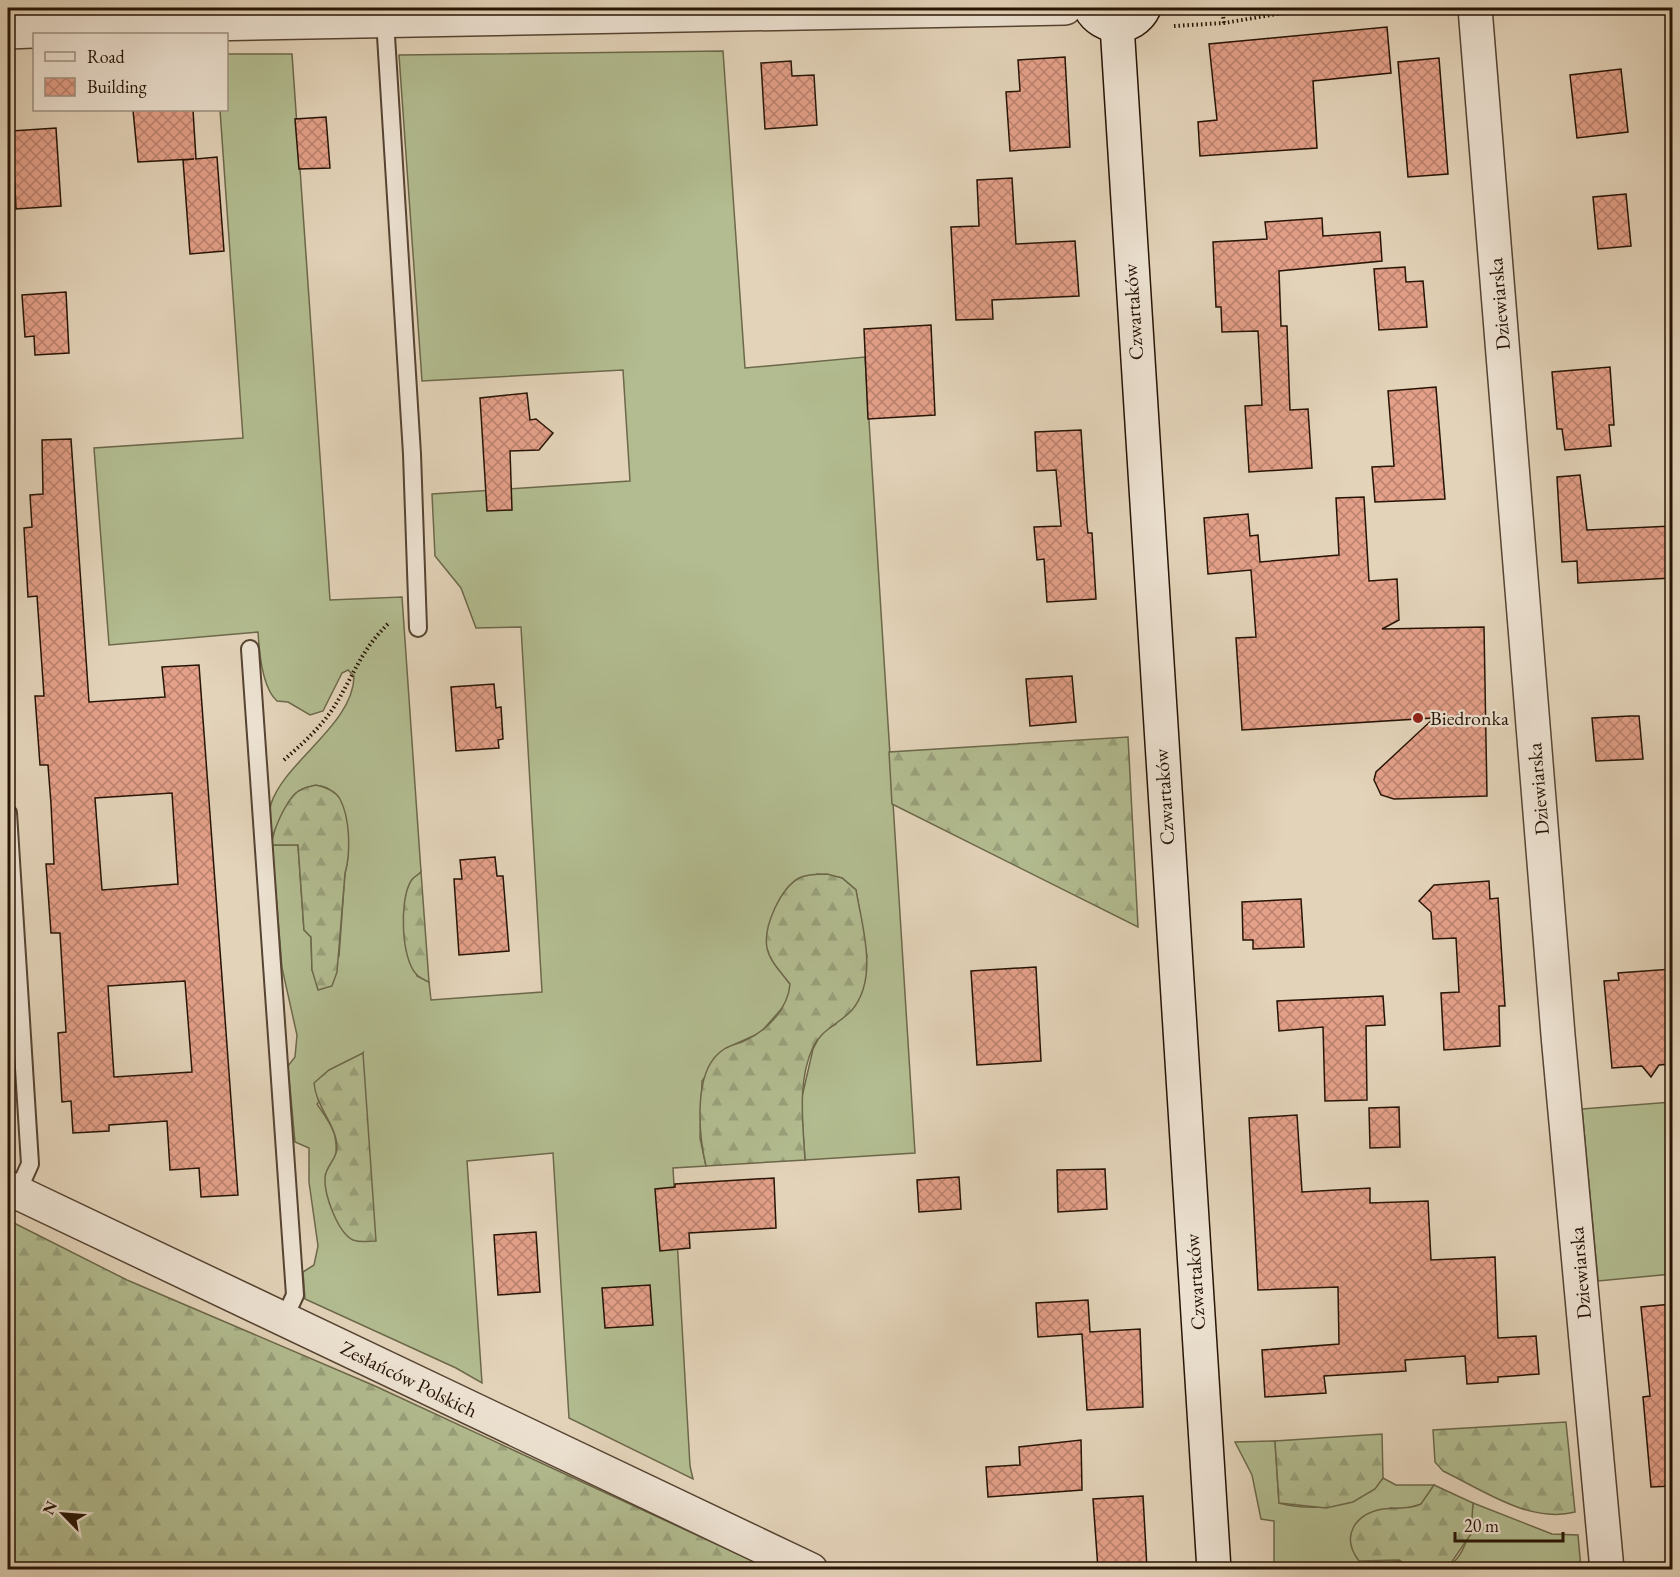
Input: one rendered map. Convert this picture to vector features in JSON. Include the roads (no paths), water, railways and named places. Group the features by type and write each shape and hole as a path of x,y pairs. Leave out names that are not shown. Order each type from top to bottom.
{"street":[{"path":"8,32 580,12 1065,8"},
{"path":"1090,8 1100,20 1117,25 1155,17"},
{"name":"Dziewiarska","path":"1475,8 1572,1184 1607,1569"},
{"name":"Czwartaków","path":"1117,25 1214,1569"},
{"name":"Zesłańców Polskich","path":"12,1191 811,1569"}],"lane":[{"path":"385,20 412,454 417,628"},
{"path":"250,649 295,1295 284,1319"},
{"path":"8,813 30,1164 12,1191"}],"place":[{"name":"Biedronka","path":"1418,718"}]}
